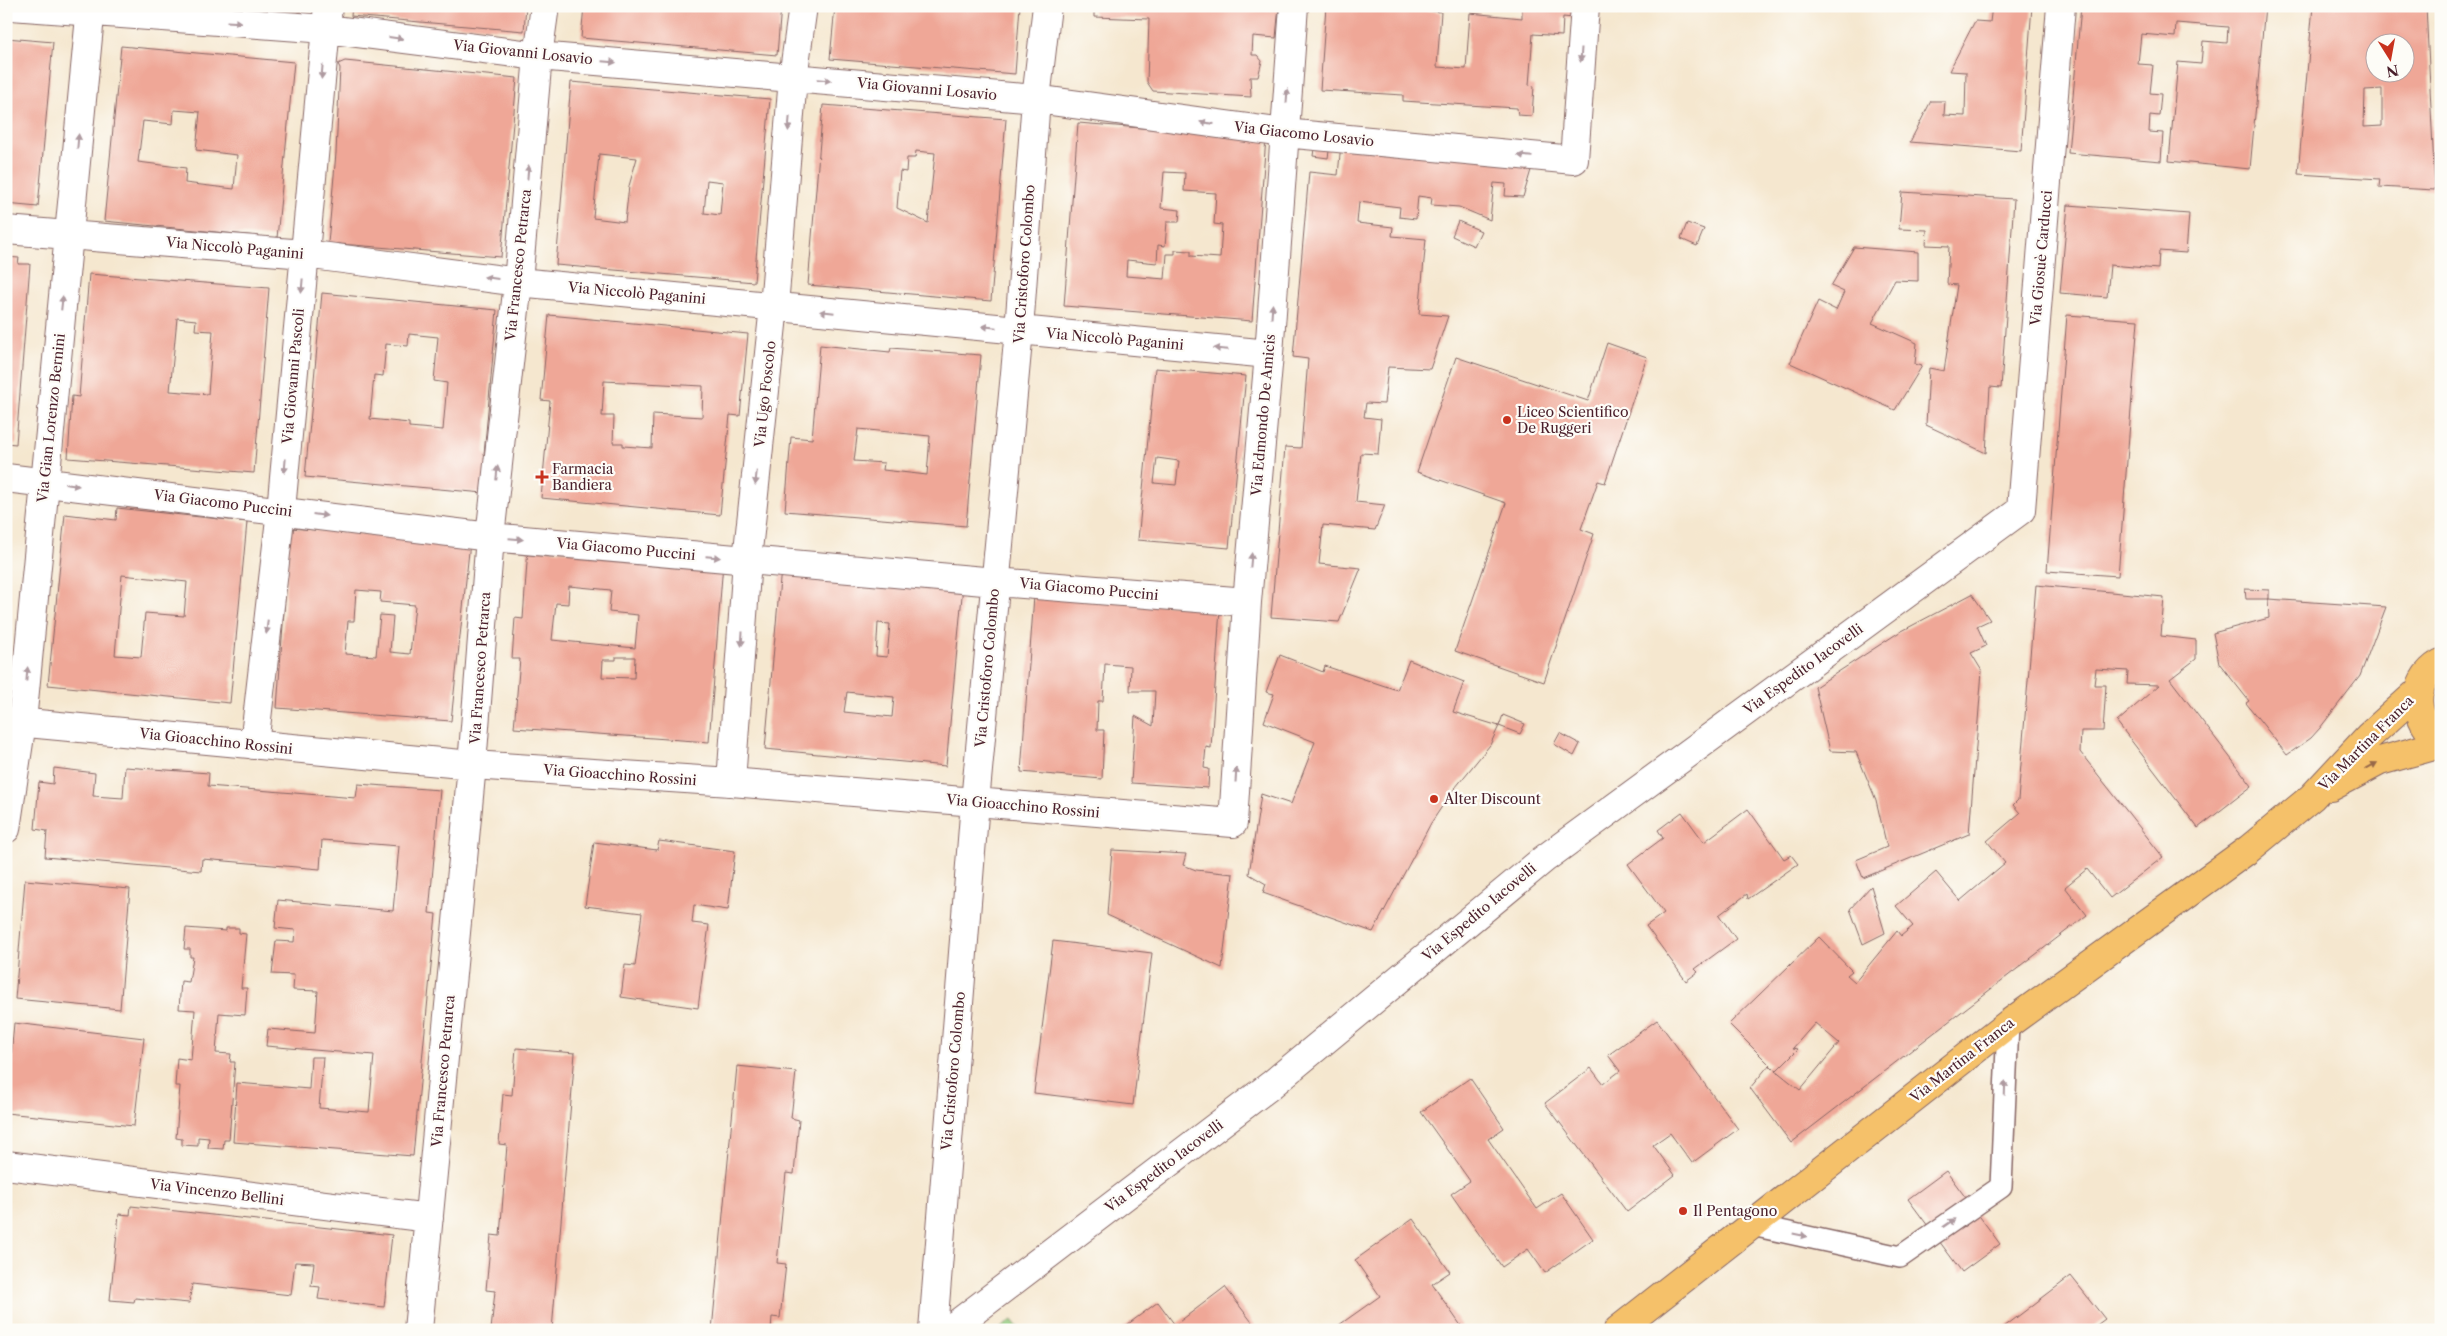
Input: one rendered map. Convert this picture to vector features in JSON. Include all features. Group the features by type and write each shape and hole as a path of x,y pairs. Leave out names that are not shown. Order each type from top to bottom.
{"main road":[{"name":"Via Martina Franca","path":"1618,1330 2008,1024 2249,850 2312,797 2368,737 2420,690 2427,675 2440,661"},
{"path":"2420,690 2418,705 2422,721 2430,734 2441,743"},
{"name":"Via Martina Franca","path":"2312,797 2380,761 2441,743"}],"street":[{"name":"Via Giovanni Losavio","path":"11,6 327,17 538,56 1036,99"},
{"name":"Via Francesco Petrarca","path":"418,1330 472,766 490,537 518,282 538,56 545,6"},
{"name":"Via Ugo Foscolo","path":"731,782 747,560 774,306 793,78 803,6"},
{"name":"Via Cristoforo Colombo","path":"933,1330 975,802 1019,330 1036,99 1047,6"},
{"name":"Via Edmondo De Amicis","path":"1233,823 1247,602 1269,354 1294,6"},
{"name":"Via Giacomo Losavio","path":"1036,99 1284,134 1574,160 1584,6"},
{"name":"Via Giosuè Carducci","path":"2021,510 2061,6"},
{"name":"Via Gian Lorenzo Bernini","path":"6,829 14,722 45,482 90,9"},
{"name":"Via Giovanni Pascoli","path":"254,745 281,510 327,17"},
{"name":"Via Niccolò Paganini","path":"6,230 305,254 518,282 1269,354"},
{"name":"Via Giacomo Puccini","path":"6,478 281,510 490,537 996,582 1247,602"},
{"name":"Via Espedito Iacovelli","path":"949,1330 1271,1085 1544,859 2021,510"},
{"name":"Via Gioacchino Rossini","path":"14,722 472,766 731,782 1233,823"},
{"name":"Via Vincenzo Bellini","path":"6,1165 429,1218"}],"lane":[{"path":"1752,1225 1900,1257 2001,1187 2008,1024"}],"green space":[{"path":"1012,1320 1020,1330 998,1330"}],"building":[{"path":"251,6 302,6 301,11"},
{"path":"352,6 526,6 524,31 351,16"},
{"path":"584,6 781,6 777,55 581,38"},
{"path":"835,6 1020,6 1015,74 830,59"},
{"path":"1094,6 1279,6 1276,38 1253,36 1252,55 1257,55 1262,61 1258,77 1250,77 1251,97 1153,91 1147,82 1149,19 1094,17"},
{"path":"1326,6 1389,6 1441,12 1437,67 1466,69 1470,13 1522,18 1522,6 1573,6 1573,18 1563,17 1562,36 1533,34 1529,85 1534,86 1532,116 1518,115 1517,108 1403,101 1403,95 1320,90"},
{"path":"1992,6 2032,6 2021,151 1910,142 1931,101 1945,101 1944,115 1965,116 1966,72 1949,71 1975,21 1990,22"},
{"path":"2081,6 2265,6 2250,169 2169,161 2178,62 2201,64 2203,41 2227,43 2228,27 2176,23 2175,37 2141,34 2138,64 2153,65 2150,93 2161,94 2159,116 2150,115 2149,132 2163,133 2161,161 2068,153"},
{"path":"2313,6 2426,6 2435,190 2379,187 2380,179 2298,174","holes":["2382,89 2382,126 2364,127 2365,90"]},
{"path":"6,38 53,42 38,207 6,204"},
{"path":"121,46 294,62 277,238 104,221","holes":["174,110 200,112 196,150 237,155 234,189 185,183 186,168 138,162 143,121 173,124"]},
{"path":"345,61 517,78 501,257 328,243 336,153 340,68 338,64"},
{"path":"571,82 770,99 754,282 556,265","holes":["599,154 637,158 629,186 625,222 593,218","707,180 723,182 720,215 704,213"]},
{"path":"823,105 1006,119 991,301 808,285","holes":["916,151 935,153 928,223 897,208 900,171 906,172 907,158 915,158"]},
{"path":"1078,123 1266,138 1252,321 1064,306","holes":["1164,172 1185,173 1184,191 1216,193 1214,224 1222,225 1220,258 1191,256 1191,251 1175,250 1175,254 1167,254 1165,279 1126,276 1127,260 1157,263 1158,245 1165,246 1167,222 1179,222 1180,210 1161,208"]},
{"path":"1315,142 1330,144 1328,158 1313,156"},
{"path":"1341,144 1534,160 1523,197 1505,196 1506,184 1494,183 1490,220 1459,207 1431,205 1432,198 1418,196 1416,219 1399,217 1400,207 1359,202 1357,223 1393,227 1392,236 1426,239 1419,314 1448,316 1430,369 1388,367 1384,404 1366,403 1364,417 1381,419 1378,454 1361,453 1356,502 1385,505 1375,530 1323,525 1319,564 1361,568 1339,622 1271,617 1285,447 1301,448 1308,359 1293,357 1309,172 1338,175"},
{"path":"1902,192 2014,199 2001,388 1990,387 1986,453 1926,425 1929,368 1944,371 1957,285 1947,284 1949,246 1926,245 1927,230 1899,229"},
{"path":"2068,205 2189,214 2186,253 2159,251 2158,269 2110,265 2107,297 2060,293"},
{"path":"1458,221 1481,231 1474,246 1452,236"},
{"path":"1687,223 1704,229 1697,246 1681,239"},
{"path":"1854,247 1918,252 1918,281 1895,280 1872,323 1917,343 1915,364 1922,366 1895,410 1790,363 1818,301 1836,310 1844,292 1831,286"},
{"path":"6,257 19,258 18,264 30,264 16,444 6,443"},
{"path":"89,274 269,288 254,473 68,458 72,396 79,397","holes":["177,318 196,320 195,330 213,331 208,394 170,391"]},
{"path":"322,293 497,310 484,455 488,455 484,493 305,477","holes":["409,334 438,337 434,381 447,383 443,430 409,427 409,423 370,419 374,375 383,376 386,344 408,346"]},
{"path":"549,315 748,334 740,416 730,415 720,515 541,498 550,401 541,400","holes":["604,381 703,386 702,417 653,414 652,448 623,446 623,443 613,443 614,416 602,416"]},
{"path":"2067,315 2138,320 2118,576 2047,571"},
{"path":"1607,343 1647,357 1605,483 1598,481 1581,529 1594,534 1544,682 1455,651 1506,503 1417,472 1456,357 1588,401"},
{"path":"820,345 890,352 891,348 981,355 966,526 785,511 791,437 812,439","holes":["858,429 930,436 927,475 883,470 884,463 854,461"]},
{"path":"1155,368 1246,376 1229,548 1138,540","holes":["1157,458 1179,461 1176,485 1154,483"]},
{"path":"117,508 247,522 230,703 48,685 65,514 116,520","holes":["122,575 187,582 184,616 145,613 141,657 115,655"]},
{"path":"290,528 470,542 451,721 277,708","holes":["356,590 381,592 380,602 415,605 410,654 390,652 393,616 380,615 376,656 345,654 348,621 354,621"]},
{"path":"528,548 723,563 709,742 514,728 520,659 512,659 515,618 523,619","holes":["569,586 611,590 609,612 638,615 635,648 552,640 556,603 568,604","616,657 635,657 634,678 602,677 603,660 616,660"]},
{"path":"781,568 963,585 946,766 765,749","holes":["878,623 890,624 887,657 876,656","847,692 894,697 892,717 844,712"]},
{"path":"2036,585 2164,597 2161,636 2196,640 2196,659 2170,679 2252,786 2198,828 2117,722 2159,685 2127,684 2128,671 2096,669 2094,685 2106,685 2103,731 2081,731 2080,752 2163,857 2110,898 2087,869 2065,887 2087,915 1791,1143 1750,1088 1769,1065 1774,1069 1729,1024 1819,937 1852,971 1847,975 1855,982 1897,931 1901,936 1913,926 1896,906 1936,872 1960,901 2005,863 1987,841 2020,813 2013,805 2018,800","holes":["1815,1023 1839,1043 1800,1090 1776,1071 1798,1049 1793,1048"]},
{"path":"2245,589 2269,590 2269,599 2246,599"},
{"path":"1972,594 1990,620 1977,626 1986,646 1971,653 1982,671 1969,834 1863,878 1856,860 1887,847 1876,800 1856,752 1830,751 1815,687 1898,633"},
{"path":"1034,596 1220,608 1211,748 1206,747 1204,768 1209,769 1208,788 1131,783 1135,716 1153,726 1155,691 1130,691 1131,666 1105,664 1103,701 1098,701 1097,730 1104,730 1102,779 1021,772"},
{"path":"2268,599 2386,607 2360,676 2311,738 2287,755 2246,703 2249,701 2219,663 2213,633 2269,618"},
{"path":"1280,655 1323,672 1325,666 1397,690 1409,660 1464,682 1453,712 1499,726 1490,745 1451,793 1431,823 1373,932 1263,893 1266,884 1249,874 1261,794 1291,804 1315,742 1264,722 1274,694 1266,692"},
{"path":"1503,715 1525,724 1520,734 1499,726"},
{"path":"1560,733 1580,744 1574,756 1554,744"},
{"path":"125,767 209,773 208,786 356,798 358,784 440,790 429,913 436,914 413,1156 233,1142 237,1083 309,1089 311,1057 323,1057 319,1108 369,1112 374,1055 266,1046 268,1029 315,1033 318,991 293,990 294,975 272,974 276,941 294,942 295,930 275,928 278,900 393,911 399,846 322,840 320,869 202,859 201,871 45,857 47,831 35,829 39,782 53,784 54,768 95,773 93,796 123,798"},
{"path":"1748,809 1784,859 1791,855 1798,864 1748,899 1747,894 1719,915 1736,939 1695,969 1698,972 1686,981 1646,926 1664,913 1628,864 1663,838 1658,830 1682,812 1704,842"},
{"path":"659,841 735,851 728,910 694,905 692,923 709,925 698,1008 621,997 625,965 635,966 642,913 585,906 594,842 657,850"},
{"path":"1112,850 1186,854 1183,865 1196,870 1233,874 1222,968 1107,915"},
{"path":"25,880 130,889 120,1009 15,999"},
{"path":"1871,886 1885,933 1863,944 1850,909"},
{"path":"186,928 226,931 226,928 239,928 239,933 246,934 241,988 247,988 245,1015 219,1013 216,1053 231,1054 230,1062 235,1062 229,1140 224,1140 223,1149 208,1148 209,1138 198,1137 198,1146 182,1145 182,1139 176,1138 180,1086 175,1086 177,1058 191,1060 195,1010 179,1009 181,981 189,982 193,957 190,957 190,949 184,949"},
{"path":"1053,941 1152,953 1133,1105 1034,1093"},
{"path":"1657,1020 1738,1129 1692,1163 1670,1133 1653,1145 1675,1175 1627,1212 1545,1103 1591,1068 1603,1084 1620,1071 1608,1055"},
{"path":"14,1023 144,1038 134,1126 6,1113"},
{"path":"516,1048 575,1053 552,1330 491,1330 495,1291 486,1290 491,1235 500,1236 507,1145 499,1144 503,1094 512,1095"},
{"path":"737,1066 796,1072 791,1118 799,1120 794,1174 786,1173 777,1263 786,1264 780,1318 772,1317 771,1330 712,1330"},
{"path":"1470,1078 1504,1128 1488,1139 1537,1209 1561,1193 1593,1239 1545,1273 1528,1249 1502,1267 1451,1194 1470,1181 1421,1112"},
{"path":"1946,1171 2000,1244 1962,1272 1908,1199"},
{"path":"131,1206 392,1235 384,1307 318,1299 320,1287 311,1286 314,1263 295,1262 291,1295 192,1284 189,1303 135,1298 134,1302 110,1300 119,1214 130,1215"},
{"path":"1413,1219 1450,1272 1432,1284 1464,1330 1332,1330 1380,1296 1355,1260"},
{"path":"2071,1276 2105,1319 2090,1330 2006,1330 2004,1327"},
{"path":"1225,1287 1258,1330 1120,1330 1158,1302 1175,1325"}],"place":[{"name":"Liceo Scientifico De Ruggeri","path":"1507,420"},
{"name":"Farmacia Bandiera","path":"542,477"},
{"name":"Alter Discount","path":"1434,799"},
{"name":"Il Pentagono","path":"1683,1211"}]}
